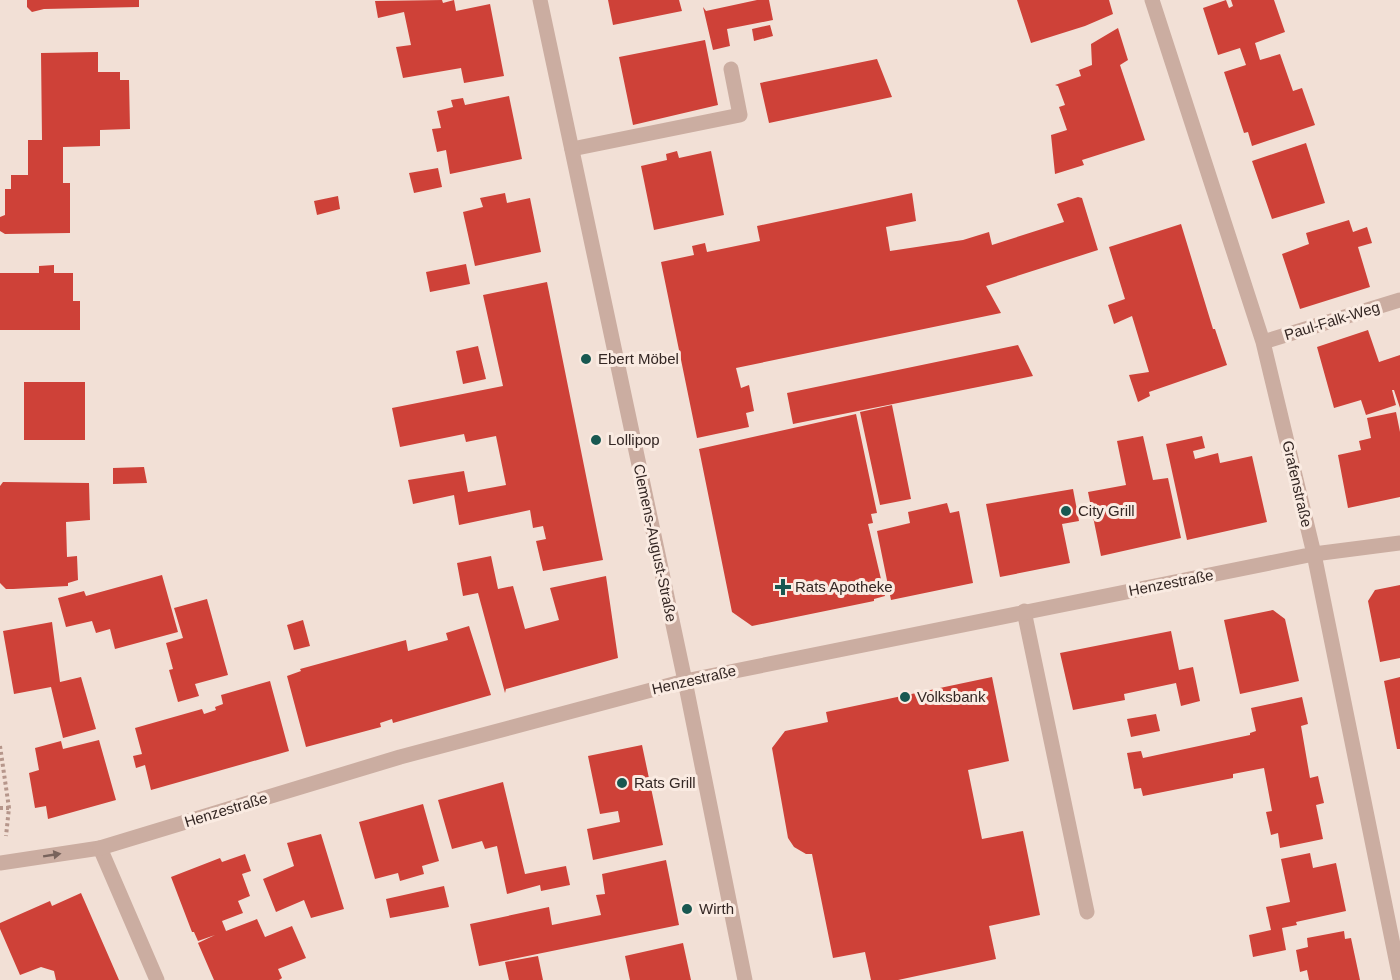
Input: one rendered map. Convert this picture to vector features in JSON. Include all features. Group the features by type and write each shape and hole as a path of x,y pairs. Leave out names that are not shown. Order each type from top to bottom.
{"street":[{"name":"Clemens-August-Straße","path":"540,0 685,681 745,980"},
{"name":"Grafenstraße","path":"1152,0 1263,342 1314,555 1400,978"},
{"path":"572,149 740,115 731,69"},
{"name":"Paul-Falk-Weg","path":"1263,342 1400,300"},
{"name":"Henzestraße","path":"2,862 100,848 400,757 685,681 1024,611 1314,555 1400,543"},
{"path":"1024,611 1087,912"},
{"path":"100,848 157,980"}],"path":[{"path":"0,746 9,808 2,862"},
{"path":"0,808 9,808"}],"building":[{"path":"27,0 139,0 139,7 44,9 32,12 27,7"},
{"path":"442,0 443,3 454,0 456,11 490,4 504,76 464,83 461,68 403,78 396,47 411,45 404,12 378,18 375,1"},
{"path":"608,0 679,0 682,11 613,25"},
{"path":"757,0 769,0 773,20 727,29 730,46 713,50 703,7 706,11"},
{"path":"1017,0 1109,0 1113,14 1085,26 1031,43"},
{"path":"1226,0 1229,8 1233,6 1231,0 1274,0 1285,32 1255,43 1260,60 1280,54 1293,91 1302,88 1315,125 1252,146 1248,132 1244,133 1224,72 1246,65 1240,48 1218,55 1203,8"},
{"path":"770,25 773,36 754,41 752,29"},
{"path":"1118,28 1128,60 1120,65 1145,140 1082,160 1084,165 1055,174 1051,135 1067,130 1059,107 1065,105 1058,86 1055,85 1081,76 1079,70 1092,65 1091,44"},
{"path":"705,40 718,105 633,125 619,57"},
{"path":"98,52 98,72 120,72 120,80 129,80 130,129 100,130 100,146 63,147 63,183 70,183 70,233 5,234 0,231 0,217 5,215 5,189 11,189 11,175 28,175 28,140 42,140 41,53"},
{"path":"877,59 892,97 769,123 760,83"},
{"path":"509,96 522,159 450,174 446,150 437,152 432,129 441,128 437,111 453,107 451,100 463,98 465,105"},
{"path":"1306,143 1325,203 1272,219 1252,161"},
{"path":"677,151 679,158 711,151 724,215 654,230 641,166 667,160 666,154"},
{"path":"438,168 442,187 414,193 409,173"},
{"path":"505,193 507,203 530,198 541,252 475,266 463,212 483,207 480,198"},
{"path":"912,193 916,221 886,227 890,251 963,240 989,232 992,245 1064,222 1057,204 1078,197 1082,198 1098,250 986,286 1001,313 736,368 741,388 749,385 754,411 746,413 749,427 697,438 661,262 694,255 692,246 705,243 707,252 760,241 757,226"},
{"path":"338,196 340,209 317,215 314,201"},
{"path":"1349,220 1353,232 1367,227 1372,243 1358,247 1370,287 1300,309 1282,254 1309,244 1306,233"},
{"path":"1181,224 1213,329 1215,329 1227,365 1149,392 1150,396 1138,402 1129,375 1149,372 1132,316 1114,324 1108,305 1125,299 1109,247"},
{"path":"466,264 470,284 430,292 426,272"},
{"path":"54,265 54,273 73,273 73,301 80,301 80,330 0,330 0,273 39,273 39,266"},
{"path":"547,282 603,560 543,571 536,541 546,539 543,526 533,528 530,510 459,525 454,495 413,504 408,480 464,471 468,492 506,485 496,436 466,442 464,434 400,447 392,408 503,386 483,295"},
{"path":"1368,330 1379,362 1400,355 1400,408 1394,390 1392,390 1396,405 1366,415 1361,400 1334,408 1317,347"},
{"path":"1018,345 1033,376 793,424 787,393"},
{"path":"478,346 486,379 463,384 456,351"},
{"path":"24,382 85,382 85,440 24,440"},
{"path":"892,405 911,499 880,505 860,412"},
{"path":"1396,412 1400,432 1400,497 1348,508 1338,455 1361,450 1359,441 1371,438 1367,418"},
{"path":"856,414 877,513 871,514 873,523 868,524 885,596 874,599 874,601 752,626 732,612 699,449"},
{"path":"1143,436 1153,480 1168,478 1181,538 1101,556 1088,492 1126,485 1117,441"},
{"path":"1202,436 1205,448 1193,451 1195,459 1218,453 1220,463 1252,456 1267,522 1187,540 1166,444"},
{"path":"144,467 147,483 113,484 113,468"},
{"path":"3,482 89,483 90,520 66,522 67,557 77,556 78,580 68,583 68,586 13,589 6,589 0,583 0,486"},
{"path":"1073,489 1079,521 1062,524 1070,563 1000,577 986,504"},
{"path":"947,503 950,513 959,511 973,583 891,600 877,531 910,523 908,512"},
{"path":"491,556 498,589 513,586 525,629 559,620 550,588 606,576 618,658 506,689 505,693 478,593 463,596 457,563"},
{"path":"162,575 178,632 115,649 110,629 96,633 92,621 66,627 58,598 84,591 86,596"},
{"path":"1400,585 1400,658 1380,662 1368,601 1375,590"},
{"path":"207,599 228,675 195,684 199,696 178,702 169,670 173,669 166,643 183,638 174,608"},
{"path":"1273,610 1285,619 1299,681 1240,694 1224,620"},
{"path":"303,620 310,646 294,650 287,625"},
{"path":"52,622 60,682 81,677 96,729 63,738 51,687 14,694 3,631"},
{"path":"469,626 491,695 393,723 392,719 380,723 381,727 306,747 287,676 301,671 300,669 406,640 408,651 448,640 446,633"},
{"path":"1171,631 1179,670 1193,667 1200,701 1181,706 1176,683 1124,694 1125,700 1073,710 1060,653"},
{"path":"992,677 1009,761 968,770 982,839 1023,831 1040,915 989,926 996,959 898,980 871,980 865,952 833,958 812,854 806,854 794,847 788,838 772,748 785,731 828,722 826,712"},
{"path":"1400,677 1400,749 1397,749 1384,681"},
{"path":"270,681 289,751 151,790 145,765 136,768 133,756 142,754 135,728 202,709 204,714 216,710 215,707 223,704 221,695"},
{"path":"1302,697 1308,724 1301,726 1310,778 1318,776 1324,803 1316,805 1323,839 1280,848 1278,833 1271,835 1266,812 1272,811 1264,768 1233,774 1233,778 1143,796 1141,788 1134,789 1127,753 1141,751 1143,758 1250,735 1256,731 1251,708"},
{"path":"1156,714 1160,731 1131,737 1127,719"},
{"path":"99,740 116,800 48,819 46,806 35,808 29,773 39,770 35,748 61,741 63,749"},
{"name":"Rats Grill","path":"642,745 663,845 593,860 587,829 620,822 618,811 600,814 588,756"},
{"path":"503,782 525,874 566,866 570,885 541,891 540,885 507,894 497,846 485,849 482,841 452,849 438,800"},
{"path":"423,804 439,861 422,866 424,874 400,881 398,873 375,879 359,822"},
{"path":"321,834 344,909 311,918 304,900 276,912 263,879 294,866 287,843"},
{"path":"1310,853 1313,868 1336,863 1346,911 1296,922 1297,925 1282,928 1286,950 1253,957 1249,935 1271,930 1266,907 1290,902 1281,859"},
{"path":"245,854 251,871 242,874 250,896 238,901 243,913 222,921 226,931 257,919 265,937 292,926 306,958 278,969 282,978 279,980 214,980 198,943 215,935 198,941 192,932 171,877 220,858 222,862"},
{"path":"666,860 679,925 479,966 470,924 549,907 552,925 601,915 596,895 605,894 602,874"},
{"path":"444,886 449,907 390,918 386,899"},
{"path":"81,893 119,980 56,980 54,971 41,967 20,975 0,929 0,923 50,901 52,906"},
{"path":"1344,931 1345,939 1351,938 1360,980 1309,980 1307,970 1300,972 1296,950 1308,947 1307,938"},
{"path":"683,943 691,980 630,980 625,956"},
{"path":"538,956 543,980 509,980 505,962"}],"place":[{"name":"Ebert Möbel","path":"586,359"},
{"name":"Lollipop","path":"596,440"},
{"name":"City Grill","path":"1066,511"},
{"name":"Rats Apotheke","path":"783,587"},
{"name":"Volksbank","path":"905,697"},
{"name":"Rats Grill","path":"622,783"},
{"name":"Wirth","path":"687,909"}]}
